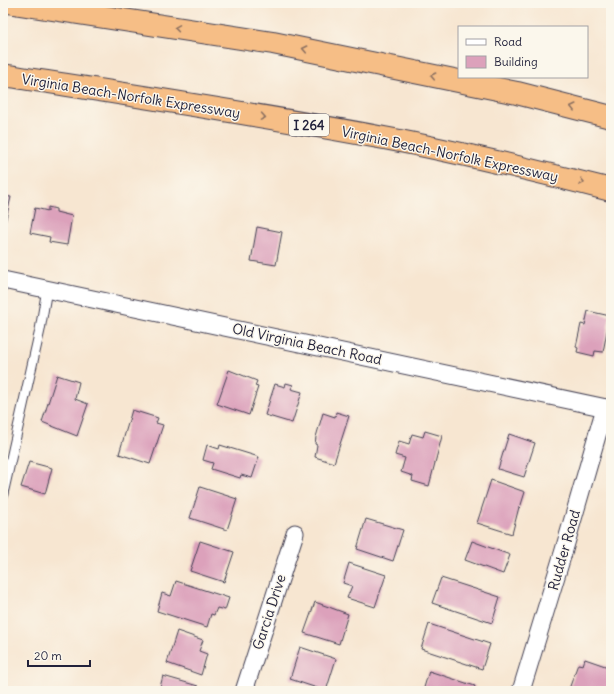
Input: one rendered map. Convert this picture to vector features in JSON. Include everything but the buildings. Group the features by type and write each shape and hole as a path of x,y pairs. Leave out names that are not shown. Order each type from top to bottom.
{"highway":[{"path":"14,3 273,43 517,93 611,117"},
{"name":"Virginia Beach-Norfolk Expressway","path":"3,75 153,98 385,138 531,170 611,190"}],"street":[{"name":"Old Virginia Beach Road","path":"3,280 608,409"},
{"name":"Rudder Road","path":"521,691 608,409"},
{"name":"Garcia Drive","path":"244,691 295,533"}],"lane":[{"path":"3,494 40,330 47,289"}]}
